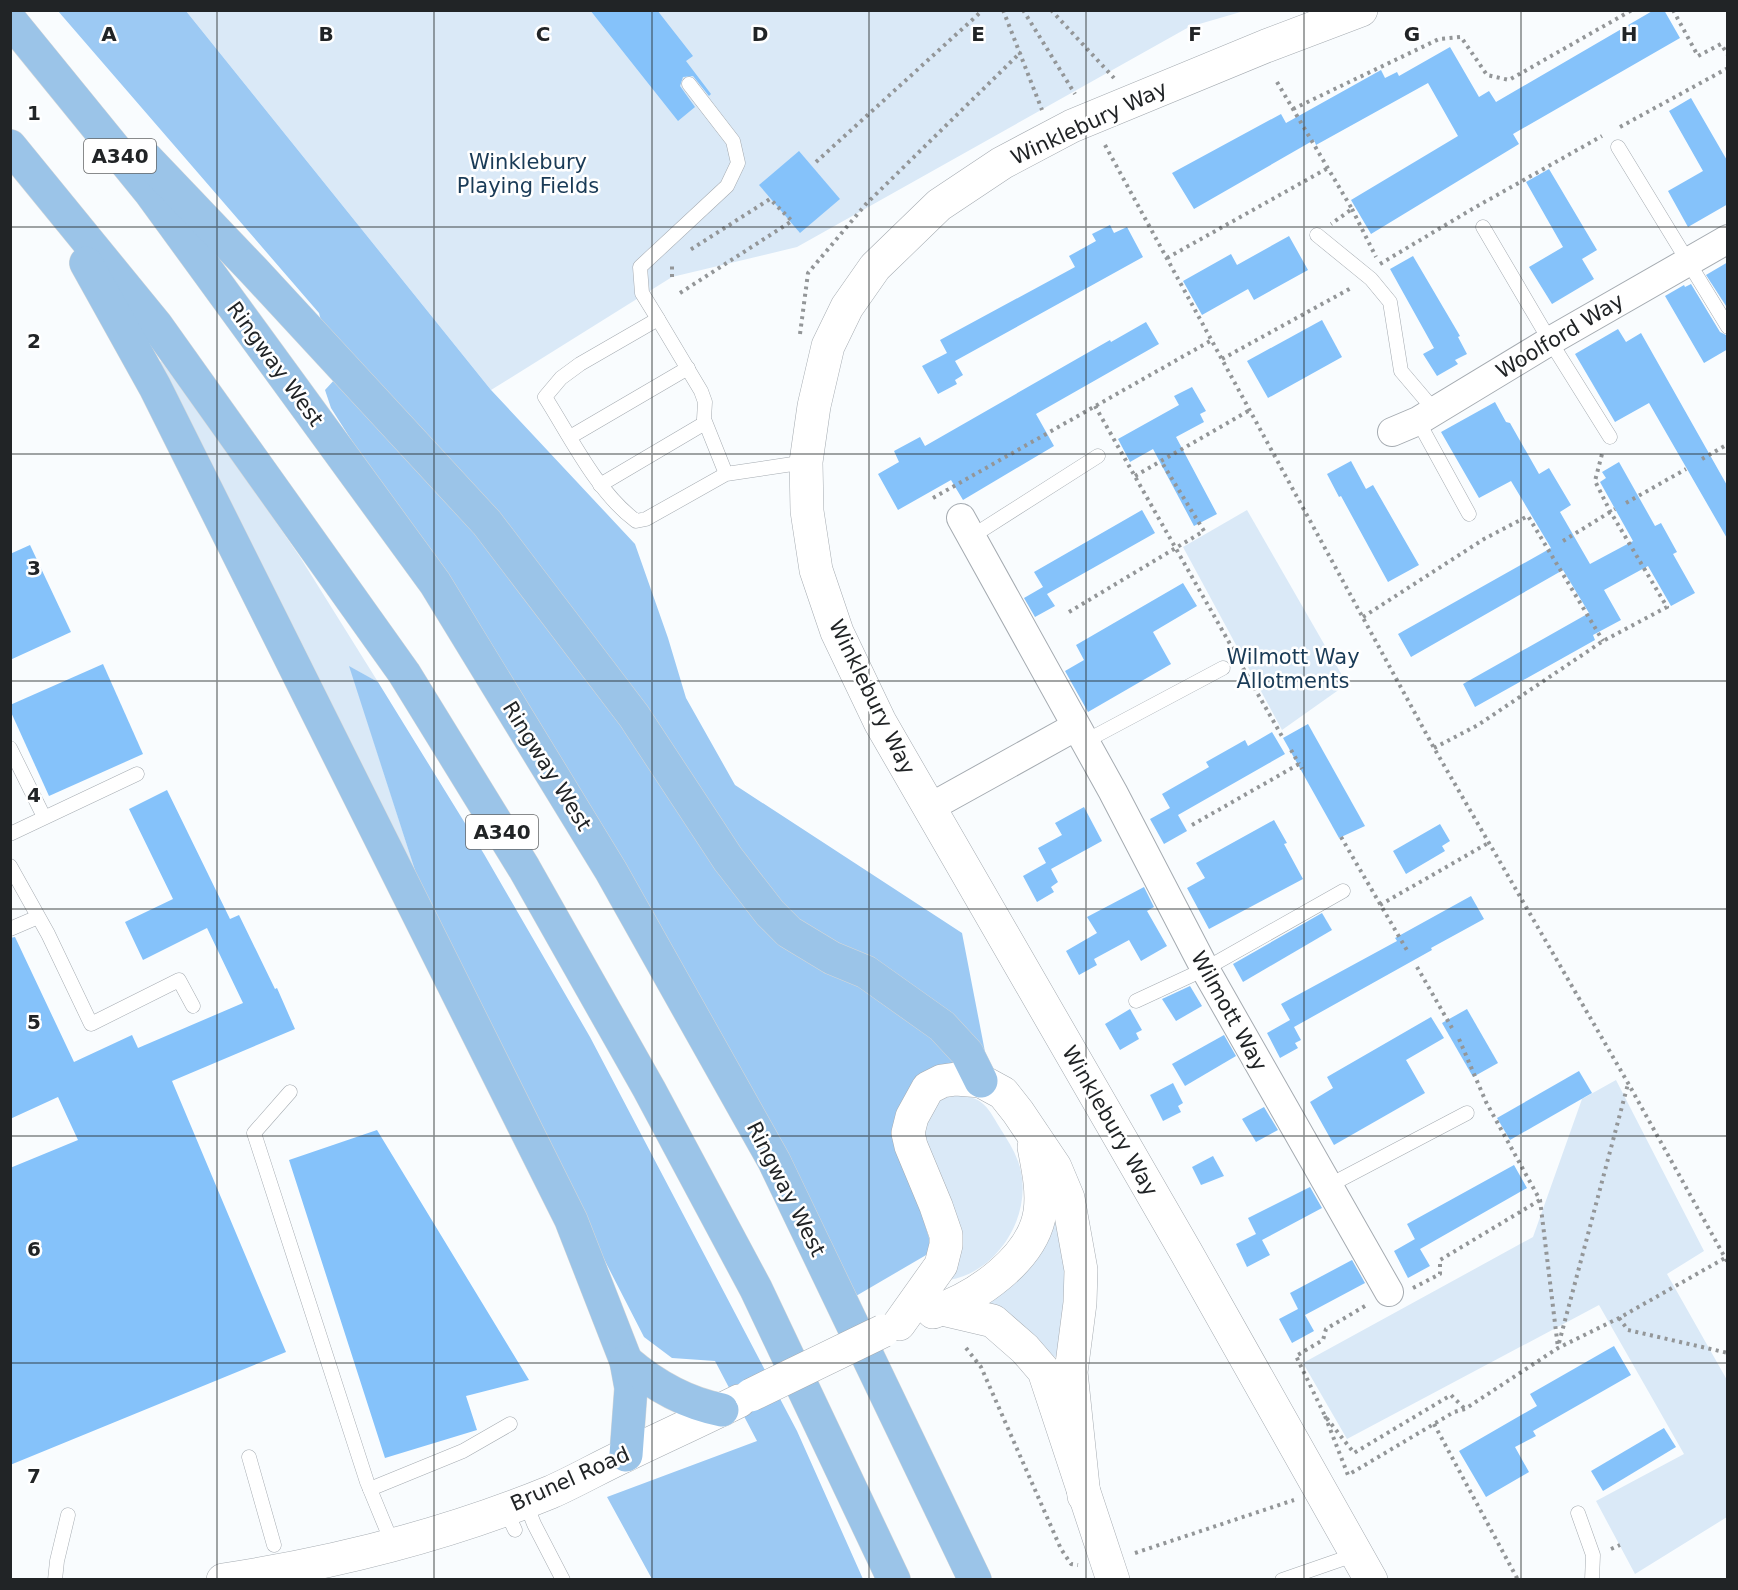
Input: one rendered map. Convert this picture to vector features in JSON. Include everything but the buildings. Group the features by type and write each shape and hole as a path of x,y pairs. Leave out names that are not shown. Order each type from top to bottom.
{"main road":[{"path":"10,17 254,271 487,524 634,716 728,860 770,913 789,932 832,958 866,972 942,1026 967,1053 981,1081"},
{"name":"Ringway West","path":"10,17 150,192 435,583 612,871 774,1161 975,1580"},
{"name":"A340","path":"10,146 157,326 404,673 524,868 649,1089 756,1289 894,1580"},
{"path":"44,187 155,387 570,1220 626,1361 631,1388 626,1455"},
{"path":"626,1361 649,1381 700,1406 722,1410"}],"street":[{"name":"Winklebury Way","path":"1360,10 1266,46 1050,136 1002,163 939,205 875,267 847,307 828,346 814,406 806,462 807,511 816,570 837,632 880,722 1192,1262 1364,1567"},
{"name":"Woolford Way","path":"1415,422 1728,239"},
{"name":"Wilmott Way","path":"966,527 1118,803 1205,969 1328,1186 1386,1294"},
{"path":"929,808 1079,734"},
{"name":"Brunel Road","path":"891,1327 932,1278 945,1257 945,1235 908,1133 912,1117 928,1089 942,1081 956,1078 981,1081"},
{"path":"981,1081 1003,1093 1032,1131 1055,1167 1068,1198 1076,1232 1081,1270 1080,1303 1071,1372 1084,1496"},
{"name":"Brunel Road","path":"223,1580 280,1571 515,1514 552,1491 626,1455 891,1327 942,1309 984,1286 1022,1254 1036,1228 1041,1202 1032,1131"},
{"path":"942,1309 993,1322 1025,1349 1044,1371 1113,1580"}],"lane":[{"path":"689,84 733,141 738,163 727,186 640,267 642,293 701,391 705,402 705,423 726,474"},
{"path":"1618,147 1728,327"},
{"path":"1483,227 1609,435"},
{"path":"1317,235 1371,279 1390,302 1401,370 1415,422 1469,514"},
{"path":"658,319 580,364 561,378 545,397 600,485 624,512 636,521 646,519 726,474 806,462"},
{"path":"570,437 688,368"},
{"path":"600,485 705,423"},
{"path":"966,527 1098,456"},
{"path":"1079,734 1223,668"},
{"path":"10,748 44,818"},
{"path":"10,834 137,774"},
{"path":"10,866 91,1024 179,980 193,1006"},
{"path":"1136,1001 1205,969 1343,891"},
{"path":"10,929 38,917"},
{"path":"290,1092 254,1133 370,1489 393,1545"},
{"path":"1328,1186 1467,1113"},
{"path":"370,1489 463,1451 510,1424"},
{"path":"249,1457 274,1545"},
{"path":"1578,1513 1593,1555 1592,1580"},
{"path":"515,1514 534,1524 563,1580"},
{"path":"56,1580 57,1561 68,1515"},
{"path":"1282,1580 1364,1567"}],"path":[{"path":"816,162 983,10"},
{"path":"1003,10 1021,52 1050,136"},
{"path":"1023,10 1080,102"},
{"path":"1051,10 1119,82"},
{"path":"1293,109 1439,39 1461,38 1487,75 1509,80 1632,10"},
{"path":"1673,10 1698,56 1721,44 1728,55"},
{"path":"1277,82 1352,209 1380,264"},
{"path":"1105,145 1434,748 1628,1083 1728,1263"},
{"path":"1167,258 1328,168"},
{"path":"680,293 792,221 770,199 682,255"},
{"path":"1317,235 1352,209"},
{"path":"672,261 672,277"},
{"path":"933,498 1212,340"},
{"path":"1095,406 1234,651"},
{"path":"1135,476 1250,410"},
{"path":"1434,748 1478,724 1603,641 1667,607 1595,481 1609,435"},
{"path":"1702,459 1728,444"},
{"path":"1069,612 1204,531 1161,461"},
{"path":"1626,503 1686,469"},
{"path":"1563,541 1613,510"},
{"path":"1363,617 1484,539 1528,516 1603,641"},
{"path":"1247,675 1283,738"},
{"path":"1192,825 1301,766 1291,750"},
{"path":"1341,837 1408,952"},
{"path":"1380,905 1490,842"},
{"path":"1417,967 1452,1028"},
{"path":"1459,1040 1486,1102 1540,1200 1558,1348"},
{"path":"1558,1348 1628,1083"},
{"path":"1540,1200 1440,1260 1440,1274 1387,1301 1386,1294 1326,1329 1323,1341 1296,1356 1325,1416 1348,1475 1454,1412 1465,1409 1558,1348 1619,1318 1725,1258"},
{"path":"1619,1318 1628,1330 1728,1353"},
{"path":"966,1348 981,1367 1061,1549 1071,1564 1082,1566"},
{"path":"1325,1416 1354,1453 1451,1395 1465,1409"},
{"path":"1434,1424 1518,1580"},
{"path":"1135,1552 1305,1496"}],"green space":[{"name":"Winklebury Playing Fields","path":"186,11 1244,11 1189,27 797,247 672,277 491,390"},
{"path":"161,361 214,432 300,557 378,682 350,667 433,926 154,366"},
{"name":"Wilmott Way Allotments","path":"1247,510 1347,684 1282,730 1183,547"},
{"path":"1616,1080 1704,1251 1667,1274 1727,1380 1727,1517 1635,1574 1596,1501 1684,1454 1599,1305 1347,1439 1303,1363 1533,1237 1582,1099"},
{"path":"952,1095 970,1097 987,1107 1017,1158 1022,1178 1022,1195 1013,1228 1005,1243 993,1257 965,1275 949,1280 925,1143 924,1115 938,1099"},
{"path":"1056,1209 1067,1282 1059,1357 1041,1356 977,1300"}],"shaded area":[{"path":"58,11 186,11 491,390 635,544 686,698 735,785 962,933 986,1057 897,1134 933,1251 856,1296 667,938 331,408 325,390 336,378 319,313"},
{"path":"349,666 378,682 484,854 590,1037 797,1431 863,1579 652,1579 607,1497 757,1441 715,1361 672,1358 644,1337 433,926"}]}
